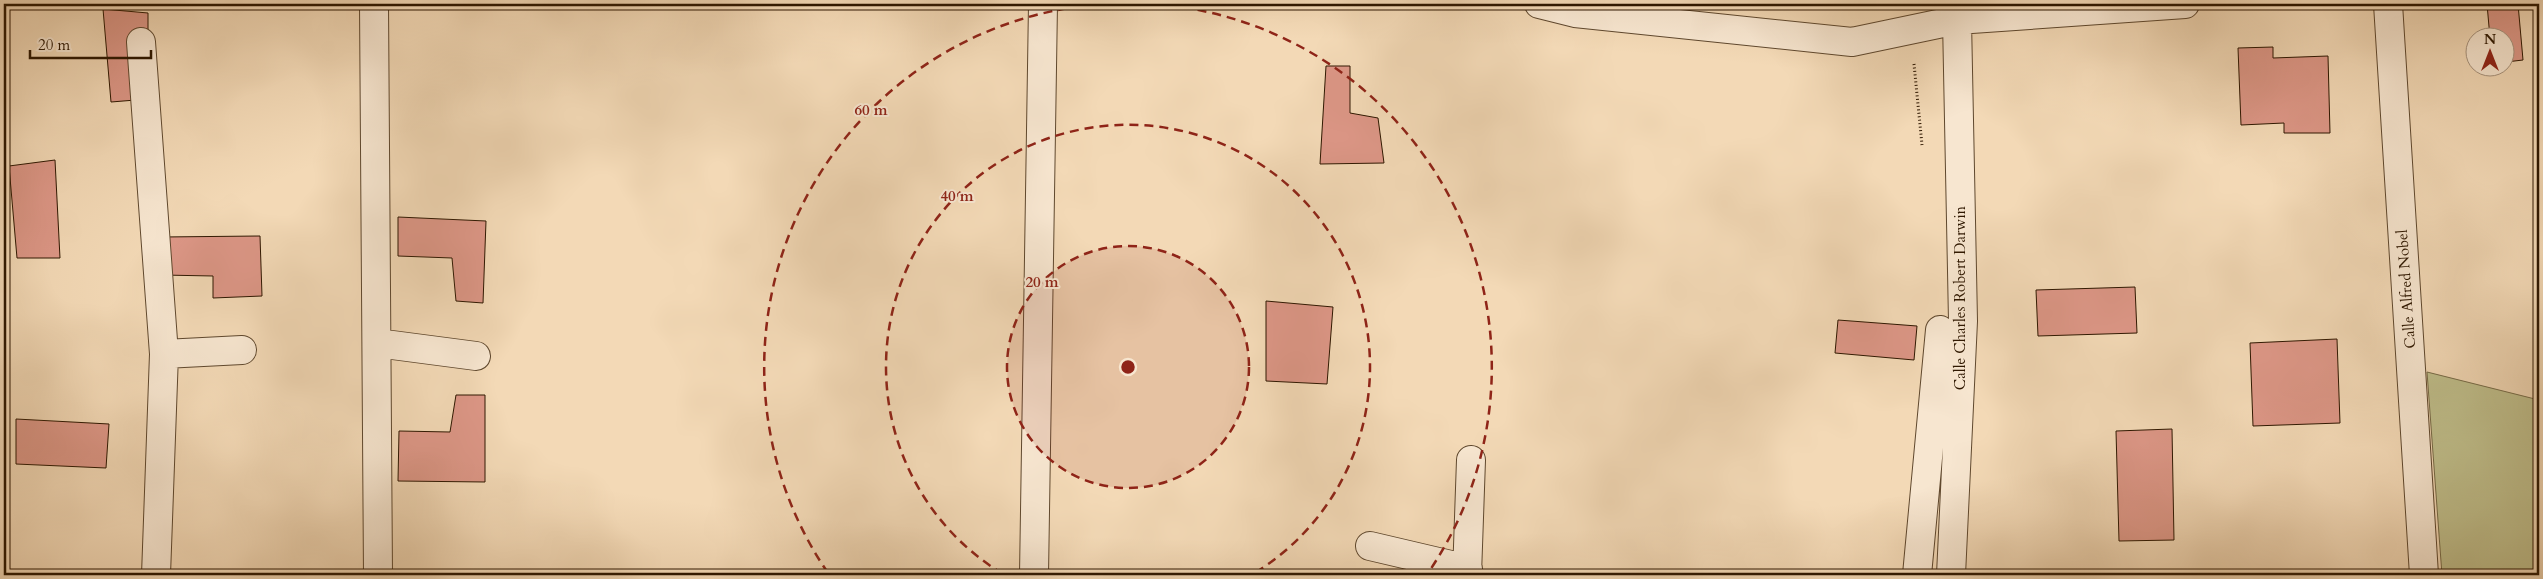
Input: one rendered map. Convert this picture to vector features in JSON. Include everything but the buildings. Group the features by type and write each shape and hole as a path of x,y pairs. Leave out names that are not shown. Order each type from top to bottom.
{"street":[{"path":"374,4 378,575"},
{"path":"1034,575 1044,4"},
{"path":"1539,4 1575,13 1852,42 1957,20 2185,4"},
{"name":"Calle Alfred Nobel","path":"2388,4 2424,575"},
{"name":"Calle Charles Robert Darwin","path":"1951,575 1963,321 1957,20"},
{"path":"141,42 164,354 156,575"},
{"name":"Calle Charles Robert Darwin","path":"1917,575 1940,330"},
{"path":"377,343 476,356"},
{"path":"164,354 242,350"},
{"path":"1370,546 1467,572 1471,460"},
{"path":"2418,575 2424,575"}],"shaded area":[{"path":"2427,372 2539,400 2539,575 2442,575"}]}
